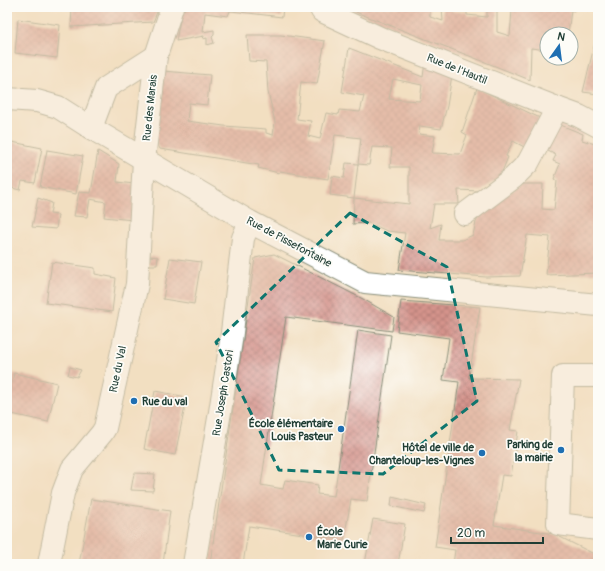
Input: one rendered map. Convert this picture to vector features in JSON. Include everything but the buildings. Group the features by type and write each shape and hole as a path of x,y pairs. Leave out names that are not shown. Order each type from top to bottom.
{"street":[{"name":"Rue des Marais","path":"144,160 156,56 172,7"},
{"name":"Rue de l'Hautil","path":"320,7 322,11 380,38 579,116 598,126"},
{"name":"Rue des Marais","path":"91,128 106,88 156,56"},
{"name":"Rue de Pissefontaine","path":"7,99 37,101 58,108 250,222 365,282 598,305"},
{"path":"465,214 513,178 528,163 557,108"},
{"name":"Rue du Val","path":"49,564 63,494 72,469 105,428 136,284 144,160"},
{"name":"Rue Joseph Castori","path":"194,564 223,396 243,238 250,222"},
{"path":"598,376 562,376 558,524 598,529"}],"highlighted area":[{"path":"350,213 447,267 477,401 383,474 279,470 216,342"}],"place":[{"name":"Rue du val","path":"134,401"},
{"name":"École élémentaire Louis Pasteur","path":"341,429"},
{"name":"Parking de la mairie","path":"561,450"},
{"name":"Hôtel de ville de Chanteloup-les-Vignes","path":"482,453"},
{"name":"École Marie Curie","path":"309,537"}]}
